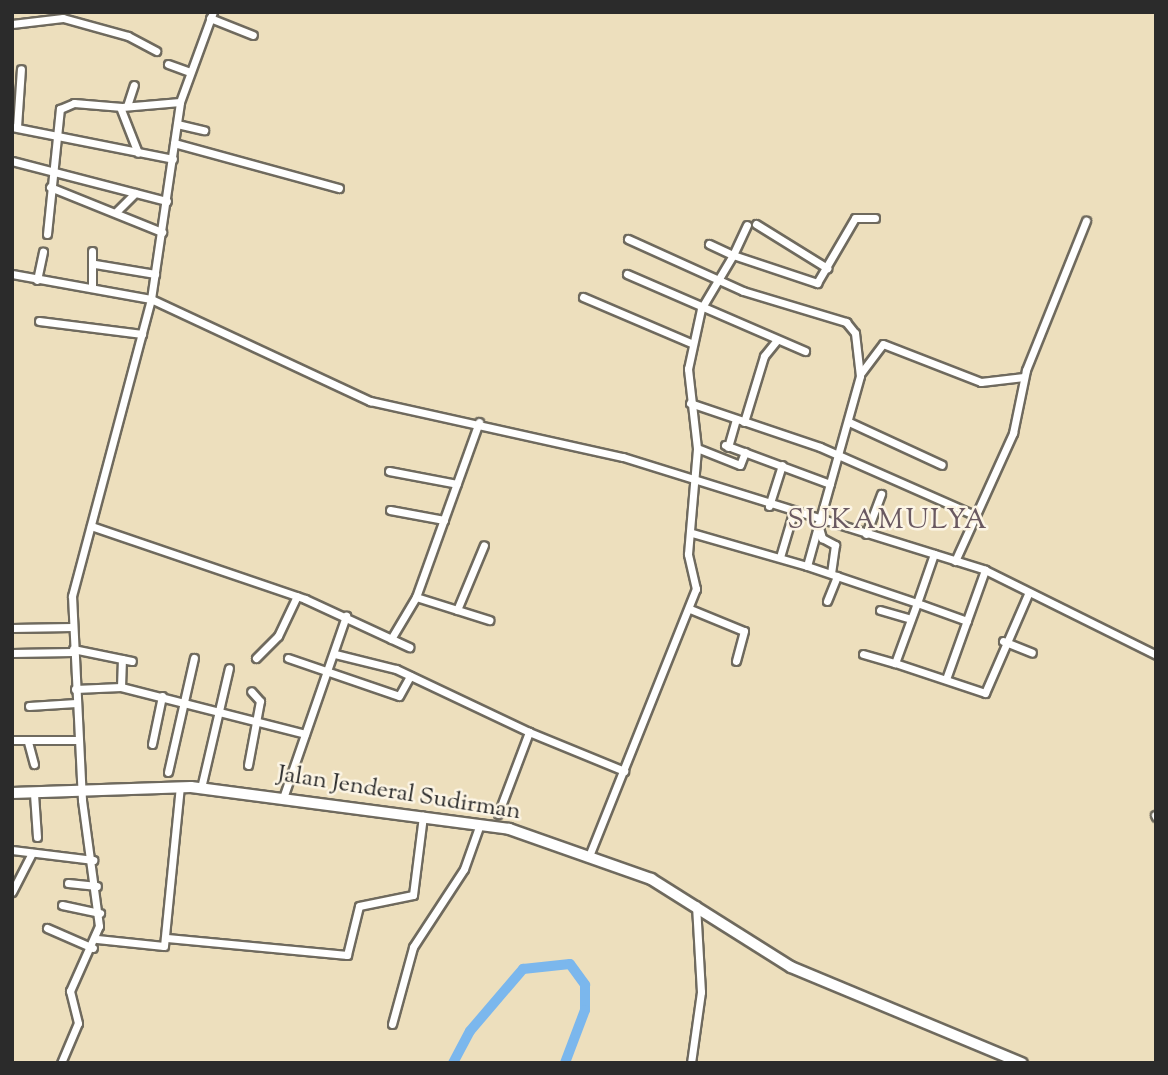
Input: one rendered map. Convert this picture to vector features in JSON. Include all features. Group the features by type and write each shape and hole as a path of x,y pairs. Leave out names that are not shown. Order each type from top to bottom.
{"main road":[{"name":"Jalan Jenderal Sudirman","path":"12,793 82,794 201,788 480,824 589,856 696,905 791,967 1022,1063"}],"street":[{"path":"61,1063 78,1023 70,991 97,939 100,913 82,794 72,596 151,299 180,102 212,15 253,35"},
{"path":"12,24 64,18 128,36 156,51"},
{"path":"168,64 190,72"},
{"path":"21,69 15,127 57,132 141,154 173,159"},
{"path":"134,85 124,107 141,154"},
{"path":"47,234 60,109 69,104 124,107 180,102"},
{"path":"177,124 204,130"},
{"path":"174,143 339,188"},
{"path":"12,161 53,169 167,201"},
{"path":"50,187 162,232"},
{"path":"112,211 132,192"},
{"path":"709,244 733,256 814,284 827,268 855,218 874,218"},
{"path":"955,561 1013,433 1024,377 1086,221"},
{"path":"589,856 696,589 688,560 698,449 690,403 691,343 701,309 715,278 733,256 752,224 827,268"},
{"path":"628,239 715,278 850,325 860,373 849,422 807,566"},
{"path":"92,288 97,264 93,251"},
{"path":"37,280 43,252"},
{"path":"97,264 155,274"},
{"path":"12,274 151,299 370,401 479,422 622,457 695,484 985,570 1156,655"},
{"path":"627,274 701,309 805,351"},
{"path":"583,297 691,343"},
{"path":"39,321 142,334"},
{"path":"777,340 764,356 740,420 726,446 830,484"},
{"path":"860,373 883,344 982,382 1024,377"},
{"path":"690,403 839,455 974,515"},
{"path":"391,639 416,597 479,422"},
{"path":"849,422 942,465"},
{"path":"698,449 740,465 745,452"},
{"path":"769,506 782,465"},
{"path":"389,471 457,484"},
{"path":"866,534 881,494"},
{"path":"390,510 444,520"},
{"path":"780,557 793,513"},
{"path":"819,522 822,539 835,545 834,574 827,601"},
{"path":"91,526 297,596 409,647"},
{"path":"692,533 834,574 967,621"},
{"path":"457,610 484,545"},
{"path":"895,663 934,554"},
{"path":"946,679 985,570"},
{"path":"863,654 986,693 1003,640 1029,592"},
{"path":"256,658 278,636 297,596"},
{"path":"416,597 489,620"},
{"path":"690,609 744,631 736,662"},
{"path":"880,610 911,619"},
{"path":"283,797 346,617"},
{"path":"12,628 72,627"},
{"path":"1003,640 1032,653"},
{"path":"12,653 73,650 132,661"},
{"path":"335,653 410,676 529,732 624,771"},
{"path":"168,772 181,701 194,658"},
{"path":"288,658 399,696 410,676"},
{"path":"121,687 122,659"},
{"path":"201,788 216,709 229,668"},
{"path":"283,797 329,671"},
{"path":"75,689 121,687 258,719 305,734"},
{"path":"248,765 260,701 251,691"},
{"path":"152,744 162,696"},
{"path":"29,706 76,703"},
{"path":"498,814 529,732"},
{"path":"12,740 78,740"},
{"path":"32,742 34,764"},
{"path":"97,939 160,949 167,938 180,787"},
{"path":"37,837 38,794"},
{"path":"167,938 347,955 359,906 413,895 422,816"},
{"path":"392,1024 415,942 464,869 480,824"},
{"path":"12,850 93,860"},
{"path":"12,892 33,854"},
{"path":"68,883 97,886"},
{"path":"62,905 100,913"},
{"path":"691,1063 701,992 696,905"},
{"path":"47,929 93,948"}],"waterway":[{"path":"453,1063 470,1031 523,969 570,964 585,985 585,1010 565,1063"}],"district":[{"name":"SUKAMULYA","path":"888,521"}]}
